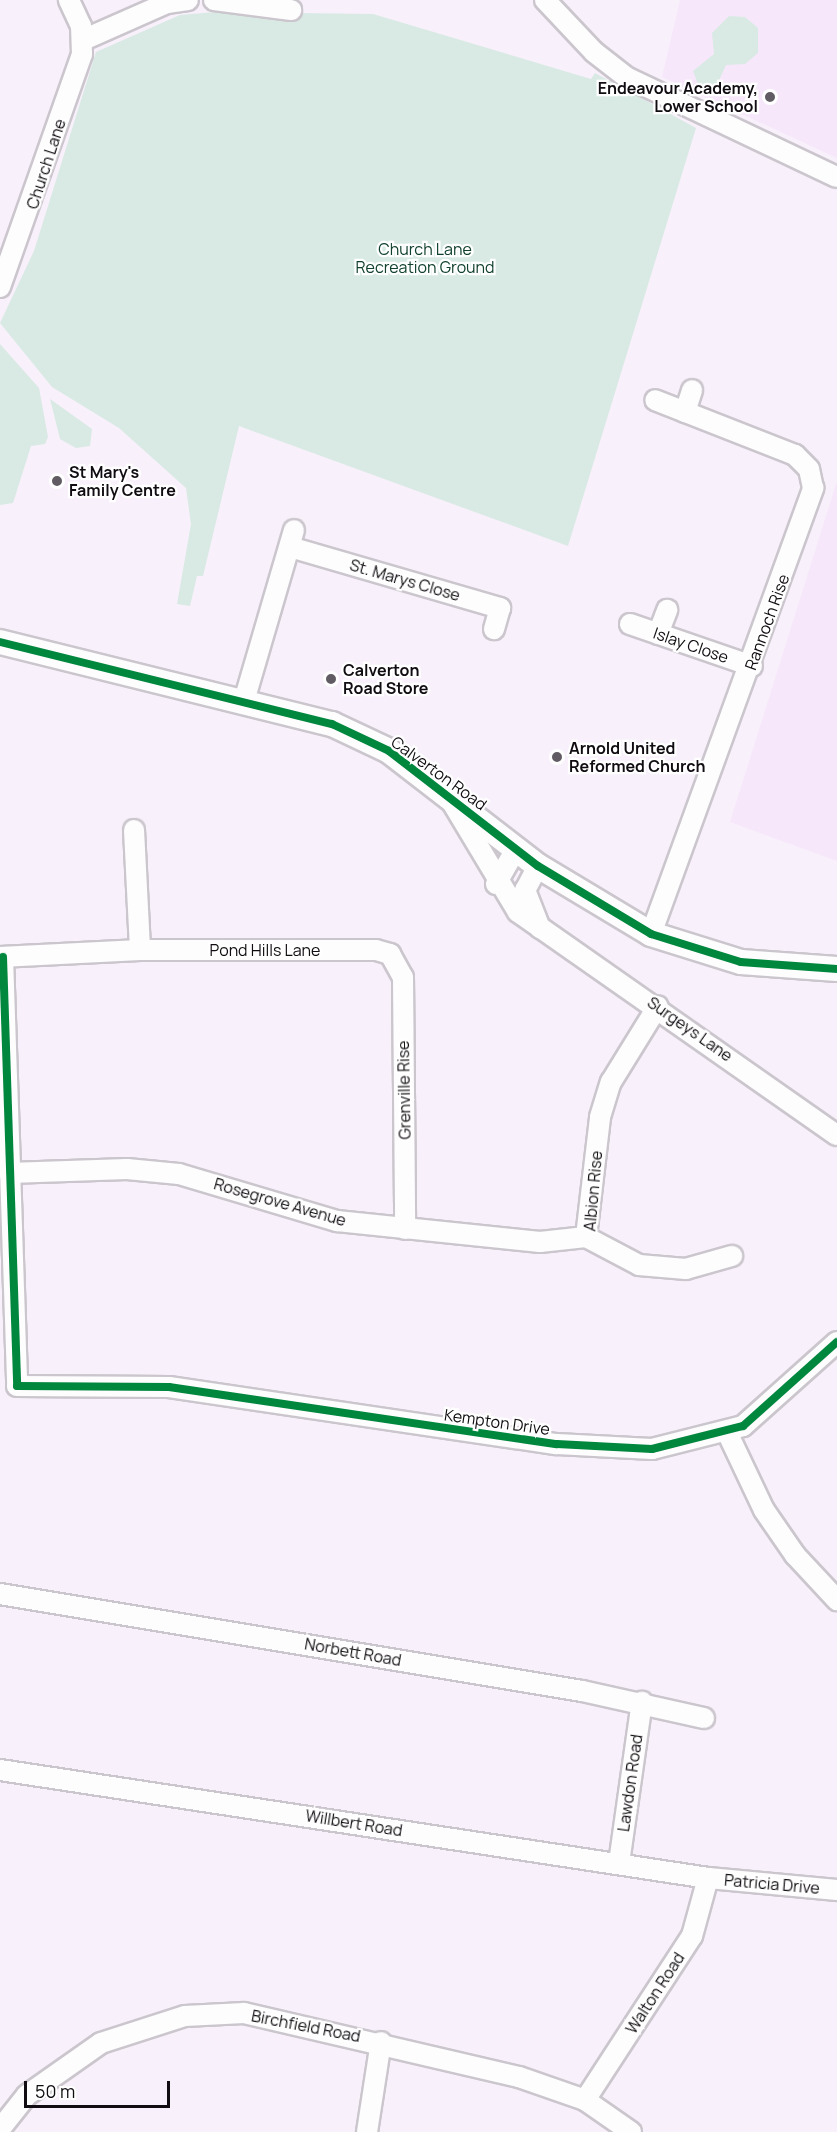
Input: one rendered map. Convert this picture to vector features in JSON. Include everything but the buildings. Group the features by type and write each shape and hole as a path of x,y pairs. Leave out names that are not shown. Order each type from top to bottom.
{"street":[{"path":"69,0 83,40 167,3 188,0"},
{"path":"214,0 291,10"},
{"path":"545,0 594,52 626,77 837,177"},
{"name":"Church Lane","path":"0,287 26,222 83,40"},
{"path":"684,412 692,390"},
{"name":"Rannoch Rise","path":"651,933 752,666 812,498 812,479 804,461 795,455 655,400"},
{"name":"St. Marys Close","path":"244,701 292,538 500,608 494,629"},
{"path":"658,634 667,610"},
{"name":"Islay Close","path":"630,624 752,666"},
{"name":"Calverton Road","path":"0,642 244,701 346,730 389,751 538,866 651,933 741,962 837,969"},
{"name":"Surgeys Lane","path":"448,796 496,884 518,912 658,1006 837,1135"},
{"path":"134,830 140,950"},
{"path":"496,884 516,849"},
{"path":"538,866 525,890 540,928"},
{"name":"Pond Hills Lane","path":"1,957 140,950 376,950 390,954"},
{"name":"Grenville Rise","path":"390,954 403,977 405,1229"},
{"path":"1,957 9,1173"},
{"name":"Albion Rise","path":"658,1006 608,1091 586,1237 639,1265 686,1269 732,1256"},
{"name":"Rosegrove Avenue","path":"9,1173 127,1169 179,1174 337,1221 540,1242 586,1237"},
{"name":"Kempton Drive","path":"9,1173 17,1386 120,1388 267,1398 338,1414 596,1449 651,1449 727,1432 767,1410 837,1342"},
{"path":"727,1432 764,1510 795,1555 837,1600"},
{"name":"Norbett Road","path":"0,1594 642,1702 704,1718"},
{"name":"Lawdon Road","path":"619,1863 642,1702"},
{"name":"Willbert Road","path":"0,1770 708,1878"},
{"name":"Patricia Drive","path":"708,1878 837,1890"},
{"name":"Walton Road","path":"585,2100 692,1936 708,1878"},
{"name":"Birchfield Road","path":"0,2129 27,2095 92,2049 130,2030 185,2016 244,2013 381,2042 585,2100 631,2132"},
{"path":"367,2132 381,2042"}],"shaded area":[{"name":"Endeavour Academy, Lower School","path":"680,0 837,0 837,158 662,77"},
{"path":"837,481 837,861 730,822"}],"green space":[{"name":"Church Lane Recreation Ground","path":"215,12 373,14 591,79 595,73 696,128 568,546 239,426 203,576 197,576 190,606 177,604 191,524 186,488 119,428 52,387 0,323 34,251 96,52 180,15"},
{"path":"729,16 745,17 758,28 758,53 745,64 726,65 715,89 700,89 693,71 714,54 712,33"},
{"path":"0,344 39,388 48,437 45,444 31,446 13,503 0,505"},
{"path":"50,399 92,429 90,446 76,448 60,439"}],"cycle path":[{"path":"0,642 332,724 389,751 538,866 651,934 741,962 837,969"},
{"path":"3,957 17,1386 169,1387 557,1444 652,1449 743,1426 837,1342"}],"place":[{"name":"Endeavour Academy, Lower School","path":"770,97"},
{"name":"St Mary's Family Centre","path":"57,481"},
{"name":"Calverton Road Store","path":"331,679"},
{"name":"Arnold United Reformed Church","path":"557,757"}]}
